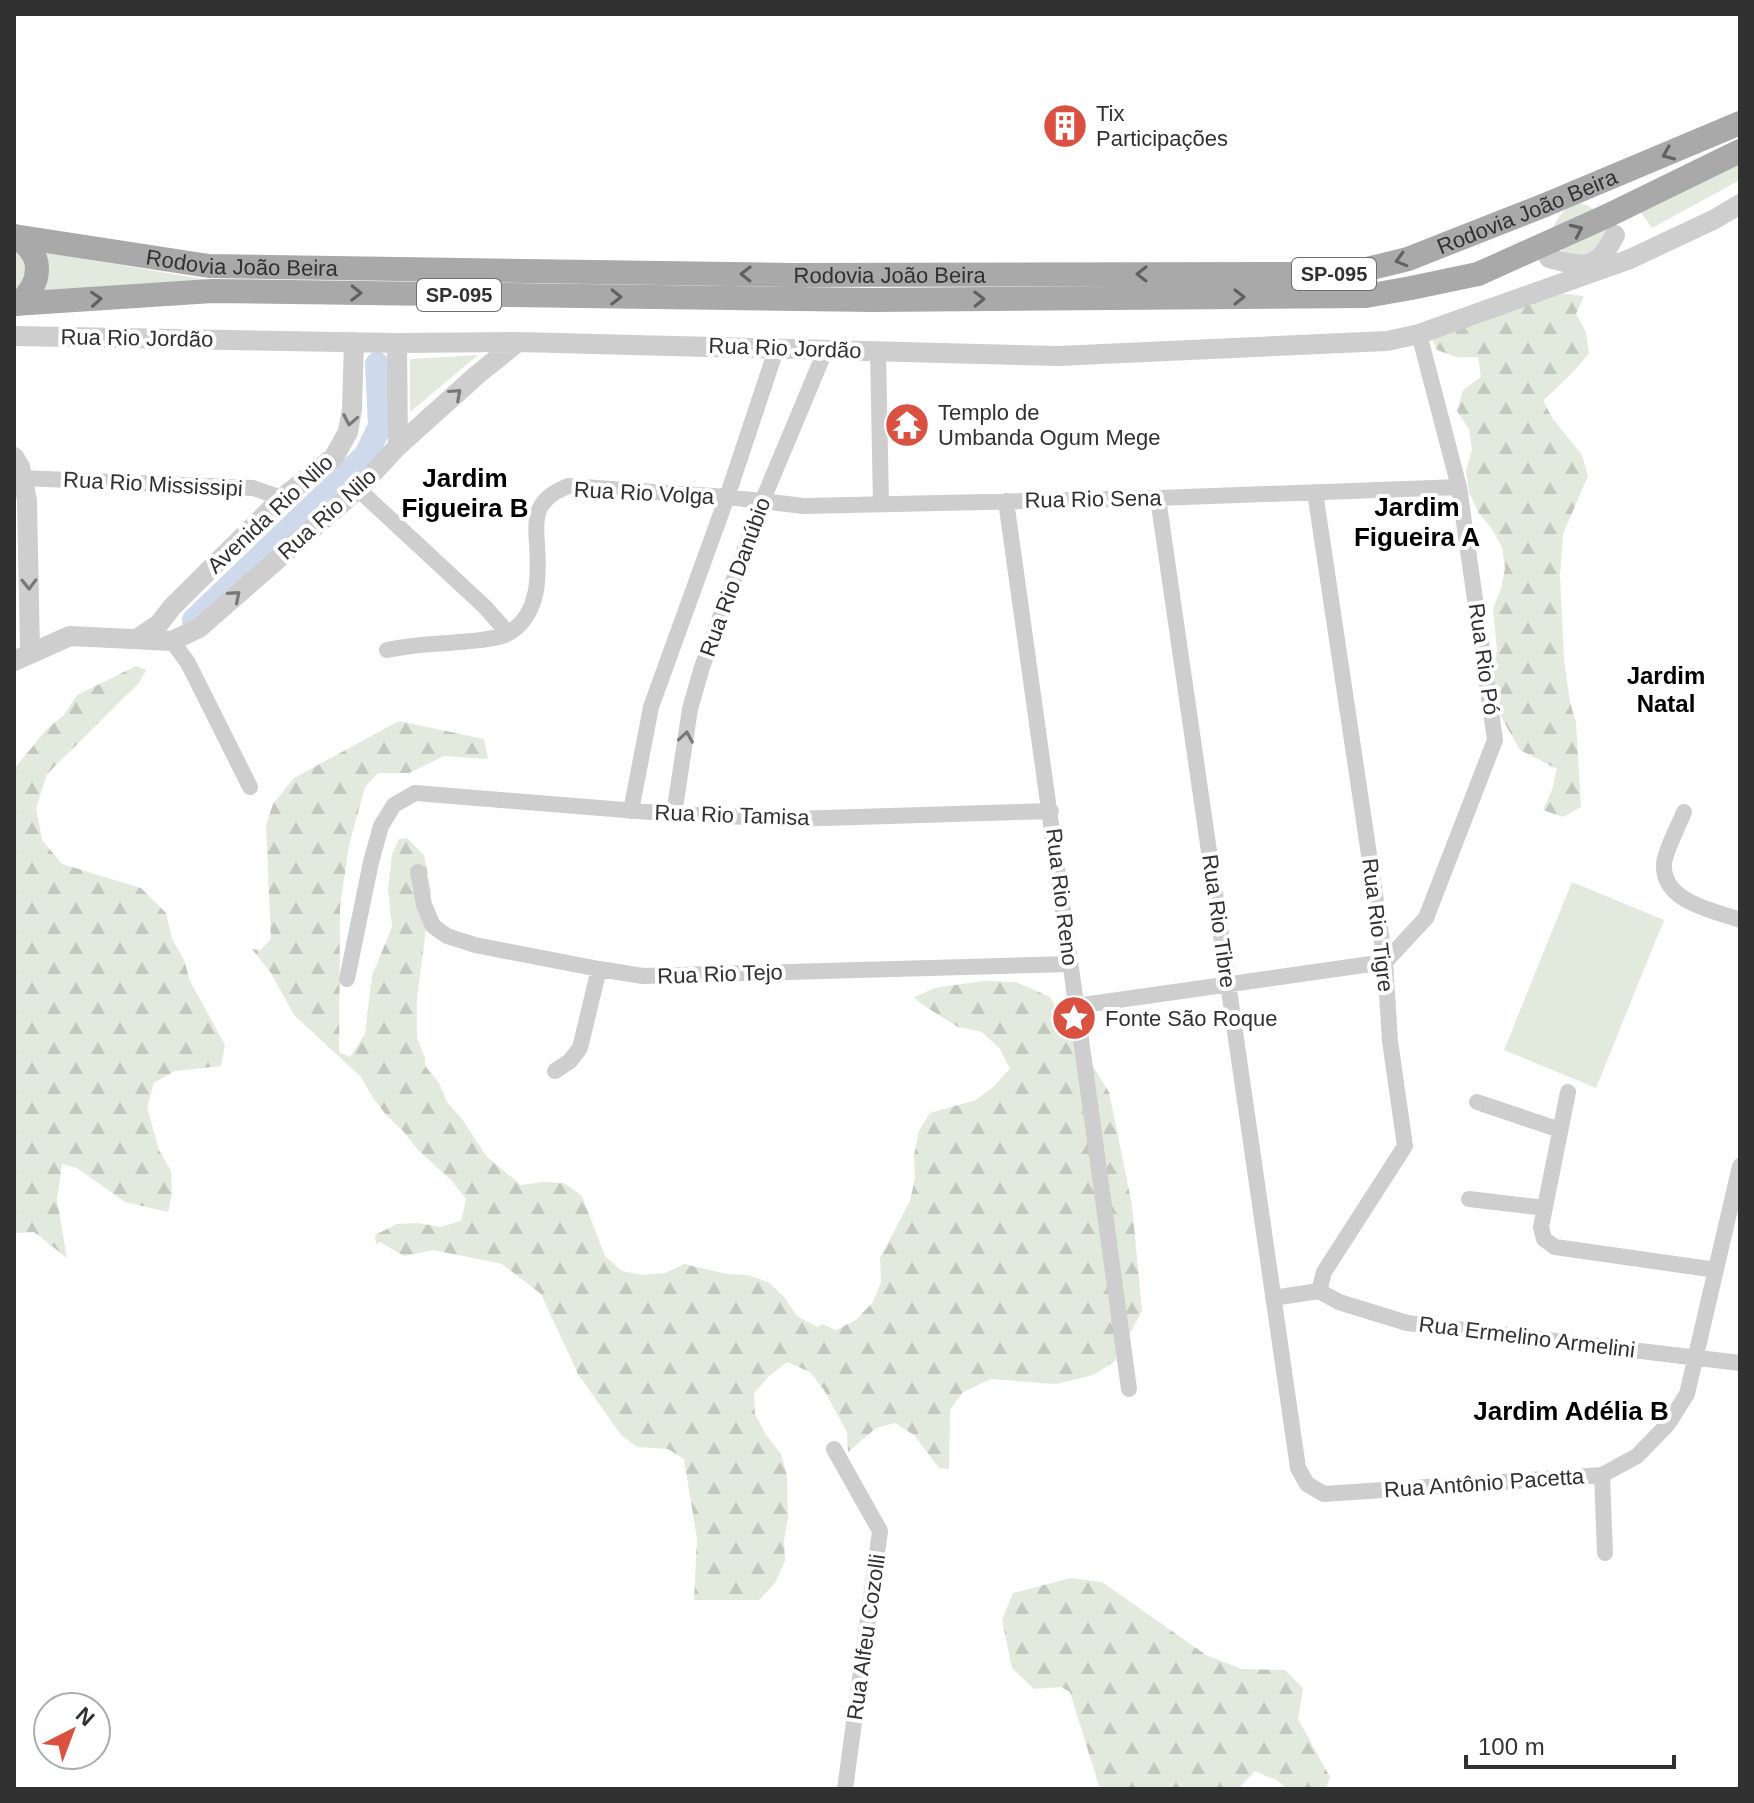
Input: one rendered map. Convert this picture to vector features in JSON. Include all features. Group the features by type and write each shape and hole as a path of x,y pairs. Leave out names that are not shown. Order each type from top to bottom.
{"main road":[{"name":"Rodovia João Beira","path":"14,236 209,266 790,275 1330,274 1408,259 1740,123"},
{"name":"Rodovia João Beira","path":"16,304 212,291 873,300 1366,296 1478,274 1548,251 1611,225 1740,151"},
{"path":"1584,189 1611,225"},
{"path":"1545,205 1543,225 1548,251"},
{"path":"14,236 33,253 38,267 36,283 16,304"}],"street":[{"name":"Rua Rio Jordão","path":"14,336 397,343 518,342 1058,356 1387,341 1419,334 1630,259 1740,204"},
{"path":"1547,288 1548,251 1575,266 1595,262 1608,248 1611,225"},
{"path":"1611,225 1630,259"},
{"name":"Rua Rio Pó","path":"1385,962 1426,918 1495,740 1459,487 1419,334"},
{"name":"Avenida Rio Nilo","path":"166,633 172,607 282,498 334,457 348,432 352,409 354,342"},
{"name":"Rua Rio Nilo","path":"166,633 199,628 358,489 398,446 478,374 518,342"},
{"path":"397,343 398,446"},
{"name":"Rua Rio Danúbio","path":"631,811 651,707 777,347"},
{"name":"Rua Rio Danúbio","path":"674,814 690,709 702,667 762,502 826,349"},
{"path":"878,351 881,504"},
{"path":"14,457 20,467 27,500 22,657 70,636 138,638 166,633 188,663 250,787"},
{"name":"Rua Rio Mississipi","path":"22,478 253,488 282,498"},
{"name":"Rua Rio Volga","path":"508,633 526,617 534,599 539,577 536,528 539,509 550,495 568,486 727,497"},
{"name":"Rua Rio Sena","path":"727,497 804,506 1459,487"},
{"path":"358,489 485,607 508,633 475,641 387,650"},
{"name":"Rua Rio Tigre","path":"1315,492 1385,962 1390,1041 1405,1146 1324,1272 1319,1291"},
{"name":"Rua Rio Tibre","path":"1158,498 1298,1468 1307,1484"},
{"name":"Rua Rio Reno","path":"1006,501 1129,1389"},
{"name":"Rua Rio Tamisa","path":"347,979 381,826 394,805 415,793 674,814 793,819 1051,811"},
{"path":"1684,812 1664,863 1666,883 1679,897 1740,920"},
{"name":"Rua Rio Tejo","path":"418,872 424,905 433,926 447,936 475,945 643,976 1070,964"},
{"path":"1076,1006 1385,962"},
{"path":"555,1071 570,1061 580,1048 599,969"},
{"path":"1568,1092 1541,1227 1544,1239 1555,1247 1716,1270"},
{"path":"1477,1102 1560,1130"},
{"name":"Rua Antônio Pacetta","path":"1307,1484 1324,1494 1602,1475 1637,1456 1668,1424 1687,1394 1740,1166"},
{"path":"1469,1199 1545,1208"},
{"path":"1273,1298 1319,1291"},
{"name":"Rua Ermelino Armelini","path":"1319,1291 1339,1302 1407,1323 1740,1363"},
{"name":"Rua Alfeu Cozolli","path":"834,1449 880,1531 845,1789"},
{"path":"1602,1475 1605,1553"}],"green space":[{"path":"1740,161 1740,180 1652,228 1640,211"},
{"path":"1576,203 1598,212 1551,232 1560,215"},
{"path":"1608,225 1603,252 1569,258 1560,248"},
{"path":"14,249 26,270 23,281 14,291"},
{"path":"43,252 209,280 40,294 49,273"},
{"path":"1547,292 1584,296 1576,314 1586,332 1589,353 1543,401 1553,419 1582,455 1588,476 1563,534 1560,576 1564,660 1576,723 1581,807 1563,817 1543,810 1557,769 1520,750 1499,713 1493,671 1497,650 1493,608 1505,568 1502,547 1478,512 1469,492 1466,471 1472,450 1469,429 1457,411 1463,390 1481,377 1478,357 1457,357 1437,350 1428,331"},
{"path":"478,355 410,412 410,359"},
{"path":"136,666 146,670 139,683 47,774 36,808 42,840 62,864 141,888 166,913 172,939 184,960 190,981 225,1045 221,1066 175,1071 154,1083 147,1107 159,1150 171,1171 172,1193 168,1212 125,1202 77,1168 62,1164 57,1200 67,1258 34,1232 14,1233 14,769 47,729 64,715 77,695"},
{"path":"399,721 484,739 488,759 444,756 409,773 378,773 365,787 349,845 340,906 339,1052 350,1057 365,1034 372,976 392,927 388,889 392,854 399,839 407,838 424,855 431,891 417,998 417,1038 425,1066 487,1157 521,1185 564,1183 582,1196 605,1256 622,1271 643,1275 665,1273 684,1264 727,1274 748,1275 768,1282 784,1297 797,1316 817,1327 822,1324 836,1330 856,1320 873,1302 881,1282 880,1258 910,1201 919,1131 930,1113 976,1100 1010,1069 1000,1049 982,1032 958,1027 914,997 935,988 983,981 1016,982 1050,997 1109,1092 1132,1205 1142,1311 1115,1361 1093,1375 1056,1384 991,1379 963,1392 950,1410 949,1469 939,1468 914,1435 895,1423 876,1428 848,1452 847,1432 824,1390 810,1372 787,1362 754,1393 755,1414 781,1454 787,1475 785,1561 775,1583 759,1600 694,1600 697,1539 684,1459 668,1449 637,1447 621,1435 578,1374 541,1294 502,1264 433,1250 404,1256 380,1242 376,1245 375,1235 397,1224 418,1223 440,1227 461,1221 466,1199 387,1116 361,1077 294,1015 271,973 252,949 261,950 271,939 266,825 273,804 294,778"},
{"path":"1572,882 1664,920 1596,1088 1504,1050"},
{"path":"1071,1578 1102,1582 1206,1655 1242,1669 1285,1670 1303,1688 1298,1719 1330,1777 1326,1789 1287,1789 1278,1781 1255,1771 1238,1789 1100,1789 1070,1692 1061,1687 1034,1689 1012,1668 1002,1620 1013,1593"}],"waterway":[{"path":"194,620 366,455 380,426 377,364"}],"place":[{"name":"Tix Participações","path":"1065,126"},
{"name":"Templo de Umbanda Ogum Mege","path":"907,425"},
{"name":"Fonte São Roque","path":"1074,1018"}],"district":[{"name":"Jardim Figueira B","path":"465,493"},
{"name":"Jardim Figueira A","path":"1417,522"},
{"name":"Jardim Natal","path":"1666,689"},
{"name":"Jardim Adélia B","path":"1571,1411"}]}
